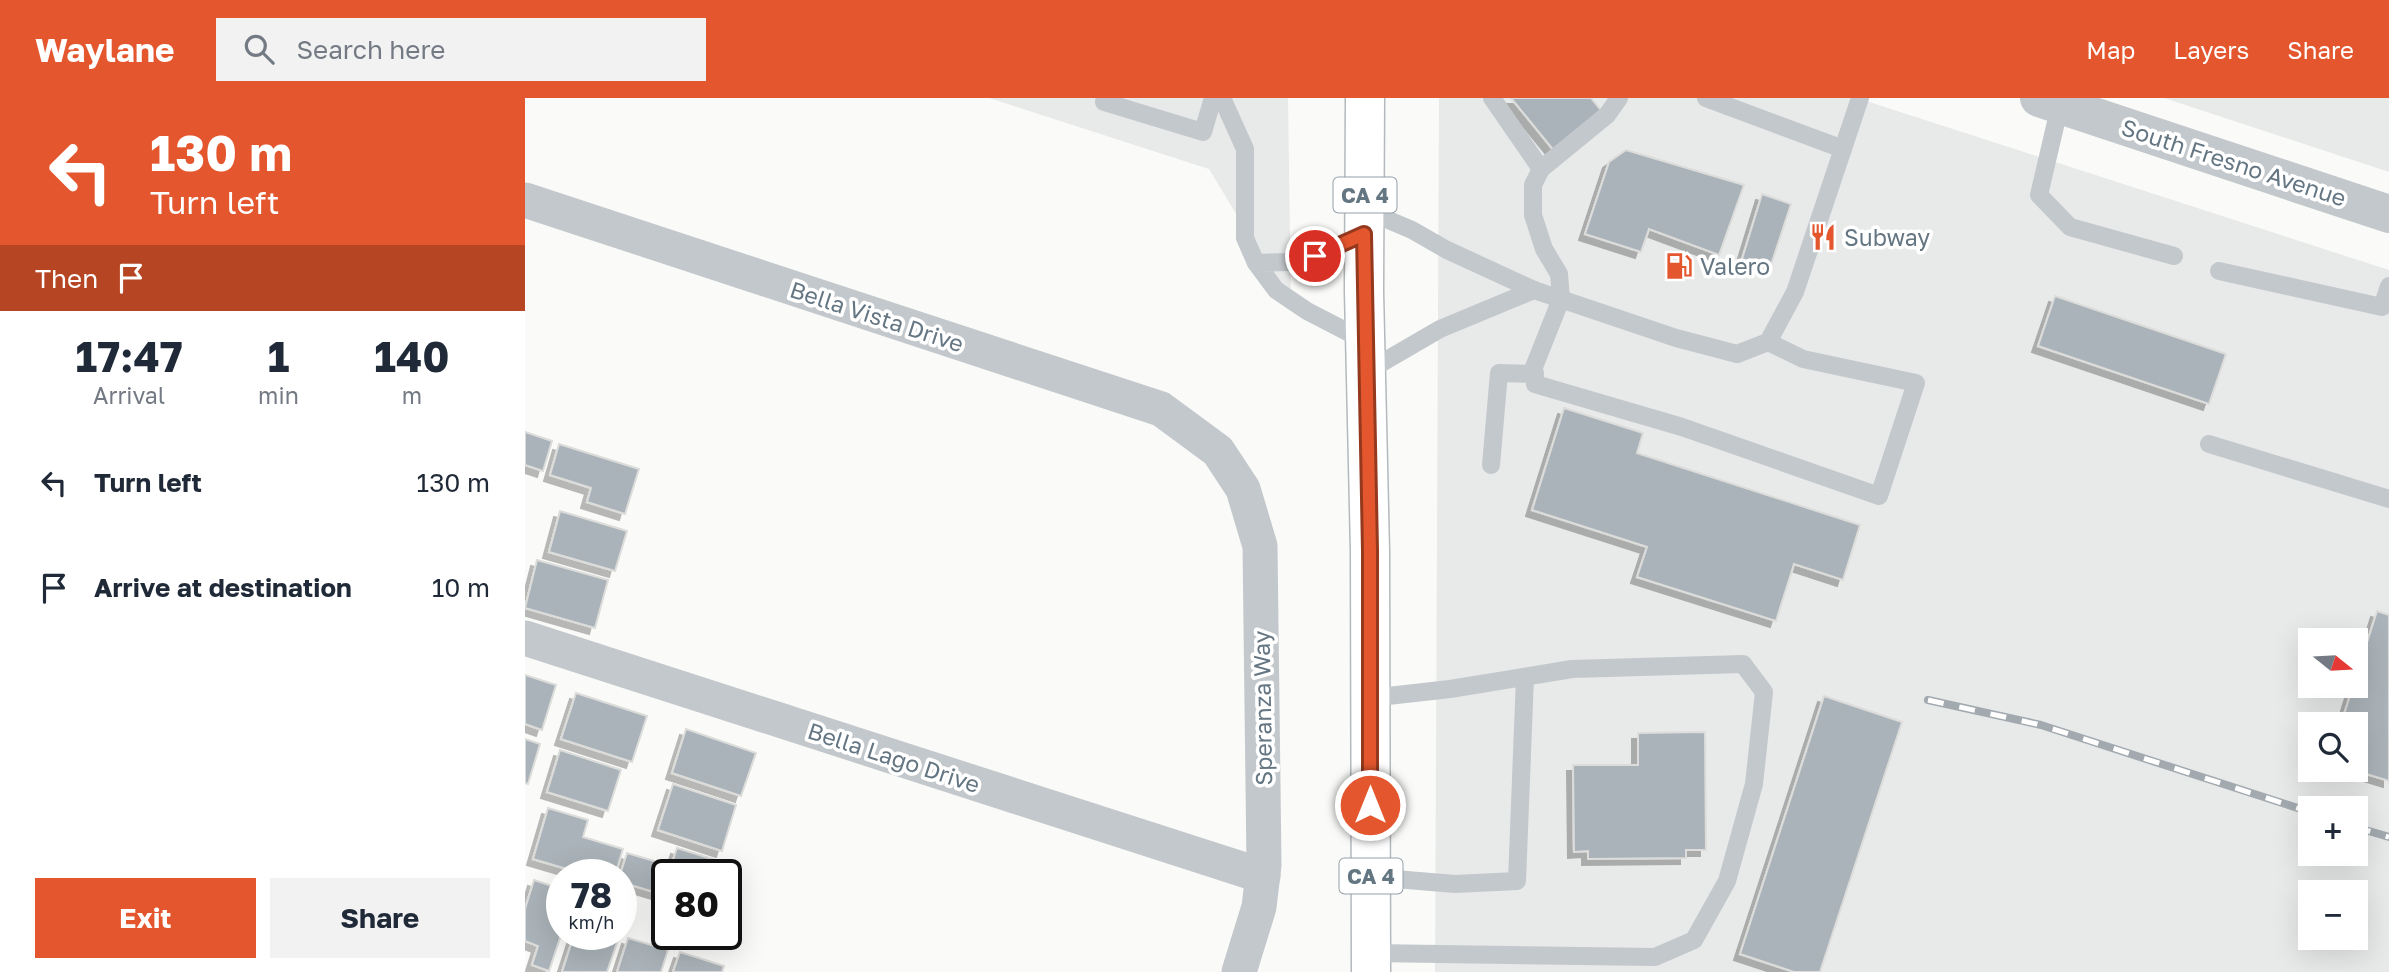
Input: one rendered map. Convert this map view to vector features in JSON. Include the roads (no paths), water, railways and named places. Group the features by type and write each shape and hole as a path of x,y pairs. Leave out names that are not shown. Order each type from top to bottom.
{"highway":[{"name":"CA 4","path":"1365,98 1371,963"}],"street":[{"name":"South Fresno Avenue","path":"2049,102 2389,214"},
{"name":"Bella Vista Drive","path":"525,201 1161,409 1217,451"},
{"name":"Speranza Way","path":"1217,451 1243,489 1260,546 1263,876 1259,907 1239,972"},
{"name":"Bella Lago Drive","path":"525,638 1263,876"}],"lane":[{"path":"1105,98 1104,102 1203,132 1213,98"},
{"path":"1222,98 1244,149 1245,238 1256,263 1276,290 1366,356 1534,290"},
{"path":"1492,98 1541,169"},
{"path":"1619,98 1607,115 1541,169 1533,185 1533,215 1544,249 1559,274 1561,299 1534,367 1535,384 1682,427 1879,496 1916,383 1803,359 1768,342"},
{"path":"1706,98 1843,149"},
{"path":"1256,263 1288,262 1315,256 1364,222 1412,230 1447,250 1534,290 1676,338 1737,354 1768,342 1795,292 1860,98"},
{"path":"2049,102 2039,195 2070,227 2174,256"},
{"path":"2219,271 2382,307 2389,286"},
{"path":"1491,466 1499,373 1535,374"},
{"path":"2209,444 2389,499"},
{"path":"1370,698 1450,689 1572,669 1743,664 1764,692 1754,785 1727,881 1694,940 1655,957 1371,963"},
{"path":"1371,877 1455,884 1517,881 1525,677"}],"railway":[{"path":"1928,700 2041,725 2298,808"},
{"path":"2368,831 2389,837"}],"place":[{"name":"Subway","path":"1823,237"},
{"name":"Valero","path":"1679,266"}]}
